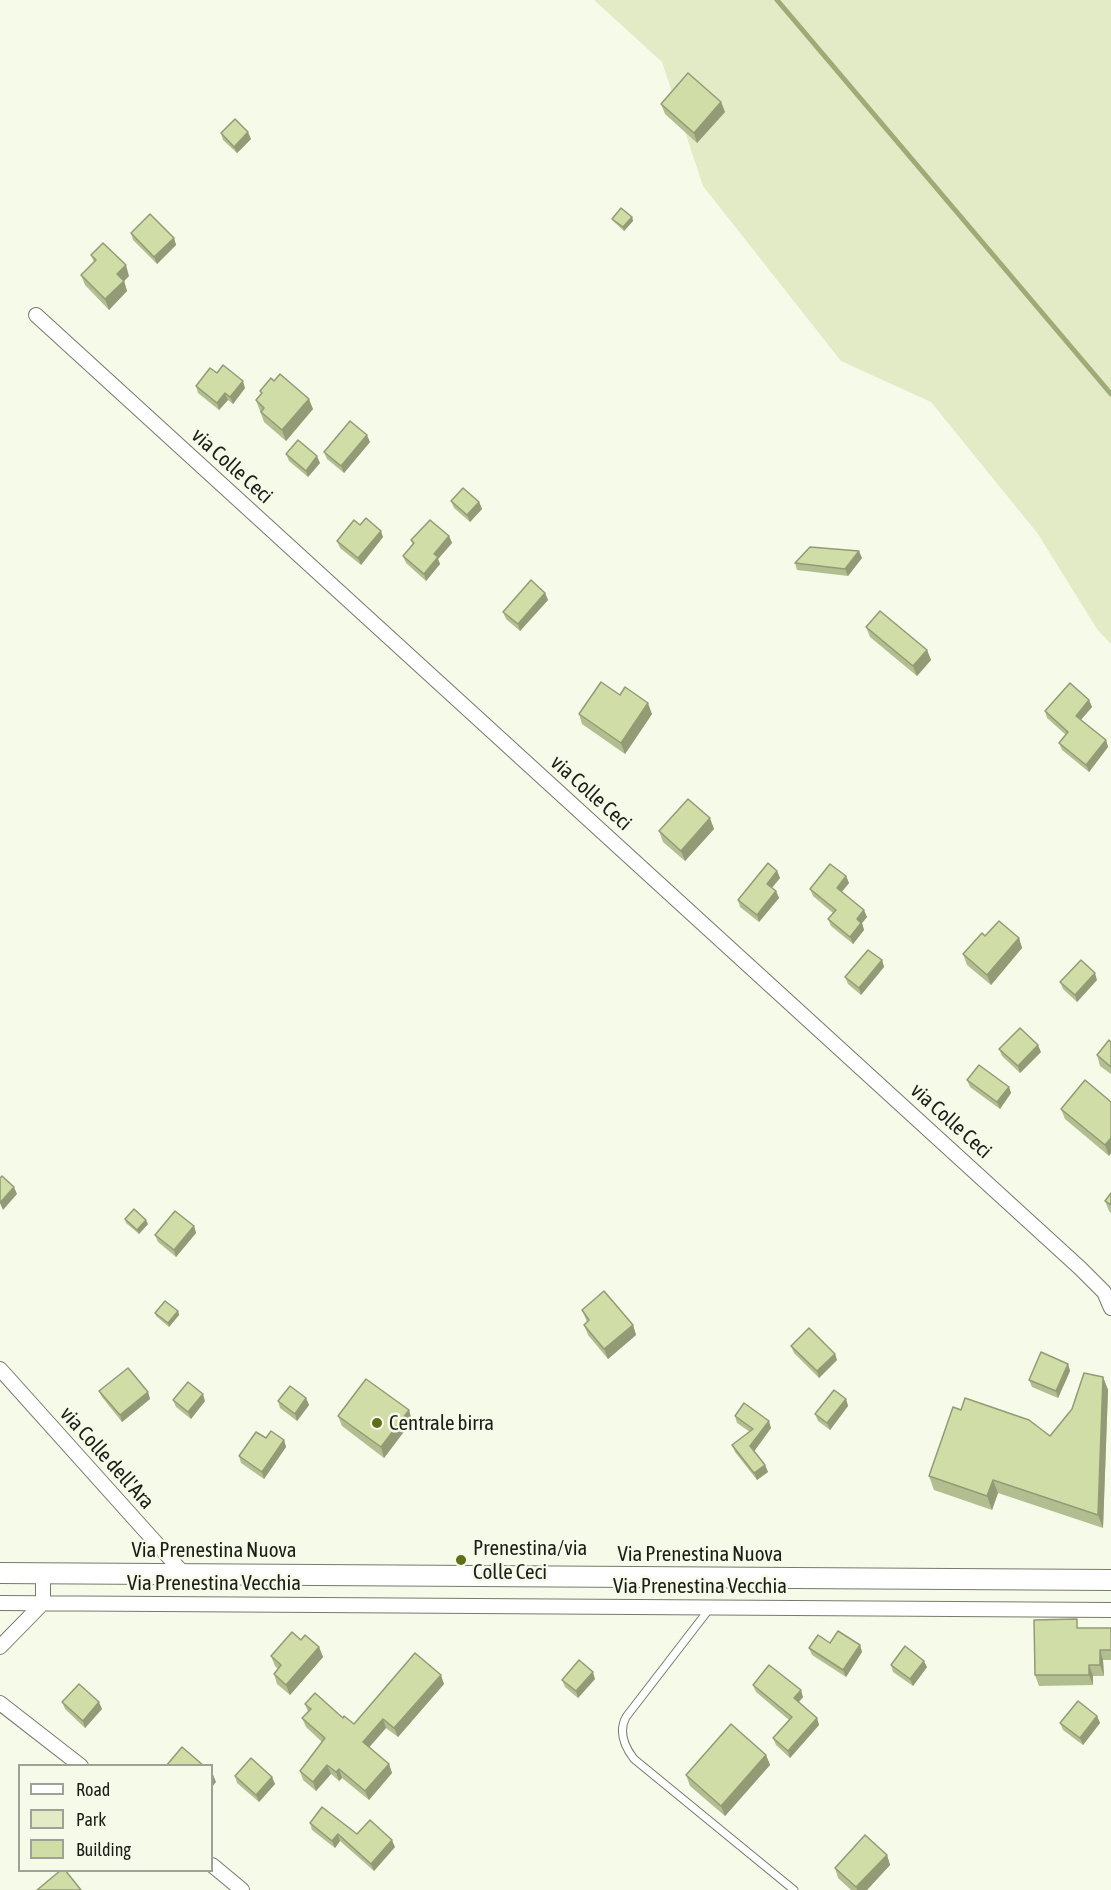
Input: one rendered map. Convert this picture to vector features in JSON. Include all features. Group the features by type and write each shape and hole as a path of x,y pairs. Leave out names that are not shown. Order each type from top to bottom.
{"main road":[{"name":"Via Prenestina Nuova","path":"0,1573 1111,1580"}],"street":[{"name":"via Colle Ceci","path":"36,315 1080,1268 1104,1292 1111,1308"},
{"name":"via Colle dell'Ara","path":"0,1369 184,1574"},
{"path":"0,1647 43,1604 43,1573"},
{"name":"Via Prenestina Vecchia","path":"0,1604 1111,1610"},
{"path":"0,1703 78,1764"},
{"path":"213,1866 242,1890"}],"lane":[{"path":"711,1608 626,1717 622,1726 625,1746 634,1759 794,1890"}],"green space":[{"path":"594,0 1111,0 1111,644 1097,629 1038,534 931,402 841,361 703,186 662,62"}],"building":[{"path":"688,73 721,102 694,133 661,104"},
{"path":"235,119 248,132 234,147 221,133"},
{"path":"621,208 632,217 623,227 612,219"},
{"path":"150,214 174,238 154,257 131,233"},
{"path":"103,243 126,265 117,274 124,281 105,299 81,275 96,260 91,255"},
{"path":"223,365 243,381 230,397 225,393 217,403 196,386 210,368 217,373"},
{"path":"280,374 309,399 282,430 261,412 264,408 256,400 271,378 274,381"},
{"path":"350,421 367,435 341,466 324,452"},
{"path":"298,440 317,456 306,471 286,454"},
{"path":"463,488 479,502 467,515 451,501"},
{"path":"366,518 381,531 358,558 337,541 354,520 360,525"},
{"path":"430,520 449,536 434,554 438,557 424,574 403,556 414,543 411,540"},
{"path":"810,547 859,551 845,569 795,563"},
{"path":"531,580 545,593 518,624 503,612"},
{"path":"880,611 927,650 913,666 866,627"},
{"path":"601,682 620,695 625,687 648,703 621,743 579,714"},
{"path":"1070,683 1089,700 1076,716 1106,740 1086,765 1059,743 1068,732 1045,711"},
{"path":"688,799 710,818 681,851 659,831"},
{"path":"768,863 777,871 767,884 776,891 757,915 738,900"},
{"path":"830,864 846,876 837,888 864,910 857,919 861,923 850,937 828,919 836,910 810,889"},
{"path":"999,921 1019,938 987,975 963,954 982,933 985,936"},
{"path":"868,950 882,960 859,988 845,977"},
{"path":"1081,960 1095,973 1075,995 1060,982"},
{"path":"1020,1028 1038,1045 1018,1066 999,1049"},
{"path":"1109,1040 1111,1042 1111,1067 1097,1055"},
{"path":"979,1065 1009,1087 997,1102 967,1080"},
{"path":"1085,1080 1111,1102 1111,1138 1105,1145 1061,1109"},
{"path":"2,1176 14,1187 0,1203 0,1178"},
{"path":"1111,1193 1111,1205 1105,1201"},
{"path":"134,1209 146,1220 137,1230 125,1219"},
{"path":"175,1211 194,1226 174,1250 155,1235"},
{"path":"604,1291 633,1325 604,1349 584,1325 589,1320 582,1310"},
{"path":"165,1301 178,1311 168,1323 155,1313"},
{"path":"809,1328 835,1354 817,1371 791,1346"},
{"path":"1041,1352 1068,1364 1056,1391 1029,1380"},
{"path":"128,1368 148,1392 120,1415 99,1391"},
{"path":"1084,1373 1103,1377 1098,1515 993,1480 987,1496 929,1476 953,1407 961,1410 965,1398 1029,1420 1050,1436 1072,1409"},
{"name":"Centrale birra","path":"366,1379 409,1410 381,1447 338,1416"},
{"path":"188,1382 203,1394 188,1412 173,1400"},
{"path":"290,1386 306,1398 295,1414 278,1401"},
{"path":"834,1390 846,1399 827,1423 815,1414"},
{"path":"744,1403 769,1421 750,1446 765,1465 754,1473 732,1445 753,1429 735,1416"},
{"path":"271,1431 284,1440 262,1472 239,1456 256,1432 266,1438"},
{"path":"1077,1619 1077,1628 1111,1628 1111,1650 1100,1650 1100,1665 1089,1665 1089,1675 1035,1675 1034,1620"},
{"path":"838,1631 860,1645 843,1670 809,1648 818,1635 830,1643"},
{"path":"292,1632 301,1640 305,1635 319,1647 286,1685 274,1674 281,1665 271,1656"},
{"path":"905,1646 924,1661 910,1679 891,1665"},
{"path":"415,1653 441,1675 394,1728 383,1719 363,1742 389,1764 365,1791 339,1769 336,1772 327,1765 313,1782 300,1771 325,1738 302,1718 311,1709 305,1704 315,1693 343,1718 344,1716 354,1724"},
{"path":"579,1660 593,1672 576,1691 562,1680"},
{"path":"769,1665 801,1690 794,1698 817,1718 788,1751 773,1738 792,1717 753,1685"},
{"path":"79,1684 99,1702 83,1721 62,1702"},
{"path":"1078,1701 1097,1716 1080,1738 1060,1723"},
{"path":"731,1724 766,1755 721,1806 686,1775"},
{"path":"182,1747 202,1764 168,1764"},
{"path":"251,1758 272,1777 256,1795 235,1776"},
{"path":"322,1807 357,1834 370,1820 392,1840 371,1864 338,1834 332,1841 310,1823"},
{"path":"865,1835 887,1855 856,1887 835,1868"},
{"path":"59,1872 67,1872 81,1890 37,1890"}],"waterway":[{"path":"777,0 1111,394"}],"place":[{"name":"Centrale birra","path":"377,1423"},
{"name":"Prenestina/via Colle Ceci","path":"461,1560"}]}
